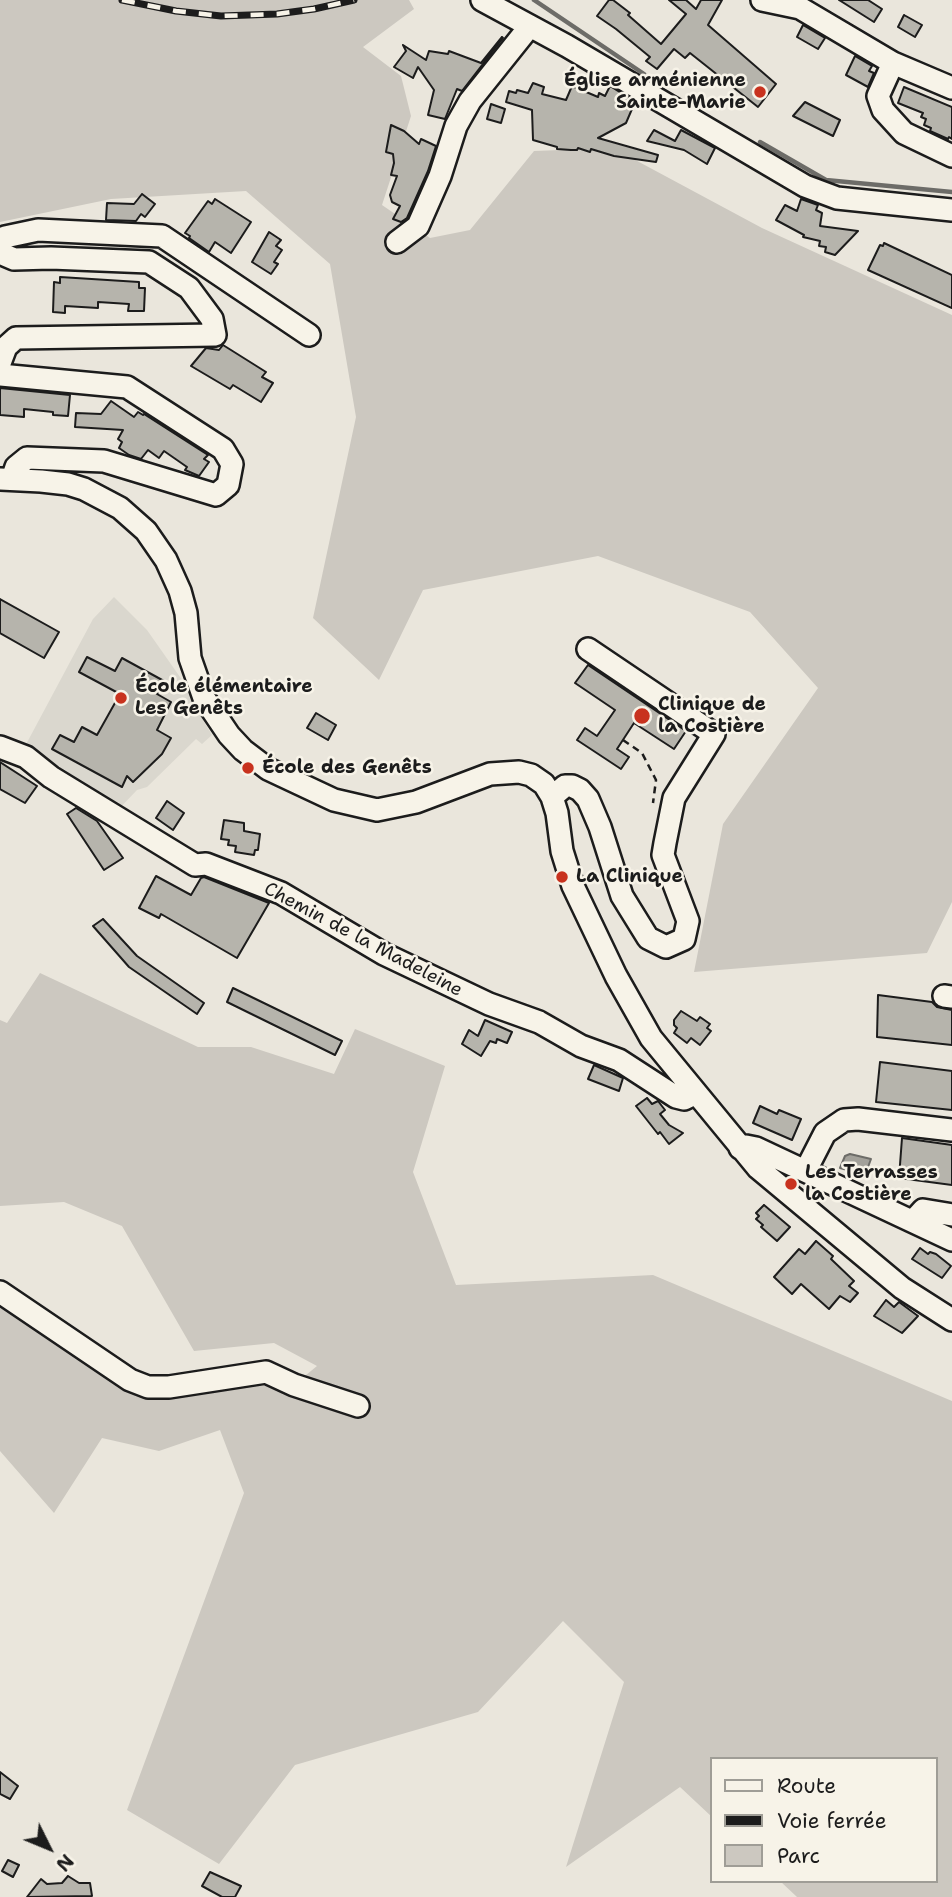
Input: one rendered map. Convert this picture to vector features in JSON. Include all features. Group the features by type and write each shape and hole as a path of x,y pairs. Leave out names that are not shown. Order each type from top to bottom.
{"street":[{"path":"482,0 517,6 530,26 805,186 837,198 952,210"},
{"path":"762,0 800,4 893,63 952,88"},
{"path":"397,242 418,226 440,176 456,126 470,101 530,26"},
{"path":"893,63 878,96 883,110 904,133 952,156"},
{"path":"0,243 5,237 37,230 162,236 309,335"},
{"path":"0,253 14,259 149,262 188,288 212,319 215,335 16,338 6,347 0,375 127,387 223,449 232,464 228,485 216,495 104,461 27,458 6,479"},
{"path":"6,479 68,484 84,489 120,508 146,531 166,559 180,592 186,613 190,658 204,698 229,735 243,750 268,769 334,800 377,810 416,802 489,774 510,772 531,775 544,784 552,797 569,877 644,1028 758,1168 911,1295 952,1320"},
{"path":"552,797 565,786 572,786 580,790 587,799 600,827 622,895 648,938 667,947 684,939 688,920 663,855 674,798 714,734 588,649"},
{"name":"Chemin de la Madeleine","path":"0,747 26,757 51,777 195,865 206,864 281,892 384,954 478,1000 539,1022 581,1046 619,1060 676,1097 684,1099 696,1093"},
{"path":"806,1170 825,1133 844,1120 858,1119 952,1130"},
{"path":"740,1148 751,1146 952,1240"},
{"path":"913,1221 923,1210 952,1215"},
{"path":"0,1292 130,1380 148,1387 169,1387 266,1372 294,1385 358,1406"}],"path":[{"path":"623,740 642,753 656,780 653,804"}],"shaded area":[{"name":"École élémentaire Les Genêts","path":"114,597 147,630 187,687 212,735 202,744 196,739 147,787 137,790 115,813 61,776 60,767 42,764 23,750 93,619"},
{"path":"850,1154 871,1159 865,1175 840,1168 845,1156"}],"green space":[{"path":"0,0 409,0 414,9 363,47 401,76 411,116 382,205 430,238 470,230 534,151 613,148 762,228 952,315 952,902 927,953 694,972 723,824 818,688 750,612 598,556 423,590 379,680 313,618 356,417 330,264 246,191 111,199 0,222"},
{"path":"40,973 198,1047 251,1047 334,1074 355,1029 445,1066 413,1172 456,1285 653,1275 952,1401 952,1897 797,1897 782,1883 938,1883 938,1757 710,1757 710,1815 680,1787 566,1867 624,1682 563,1621 478,1712 295,1765 219,1864 127,1810 244,1493 220,1430 159,1451 102,1438 54,1513 0,1451 0,1292 148,1387 294,1385 317,1366 274,1343 194,1351 122,1226 64,1202 0,1206 0,1020 7,1023"}],"building":[{"path":"609,0 613,0 630,13 628,15 661,44 686,14 669,0 686,0 696,9 701,0 722,0 708,25 776,84 758,107 690,53 685,58 674,49 657,69 646,61 650,57 597,16"},
{"path":"839,0 868,0 882,9 874,22"},
{"path":"904,15 922,25 915,37 898,27"},
{"path":"803,25 825,38 818,49 797,37"},
{"path":"502,37 462,91 457,89 445,119 428,115 434,90 418,67 413,78 394,67 406,51 403,45 426,60 429,51 448,54 449,51 481,63"},
{"path":"855,56 872,66 869,71 874,73 868,87 846,75"},
{"path":"533,83 544,87 542,94 566,100 572,86 598,97 599,93 605,96 610,86 626,96 635,102 626,123 598,138 658,155 656,162 614,156 591,149 590,152 578,148 557,149 533,140 532,110 506,102 509,91 528,93"},
{"path":"904,87 952,107 952,139 930,131 931,128 924,125 926,119 921,117 923,113 898,103"},
{"path":"805,102 840,120 833,136 793,116"},
{"path":"491,104 505,109 501,123 487,119"},
{"path":"391,125 404,131 419,144 421,139 436,146 407,218 401,222 393,219 400,206 392,202 390,195 397,176 391,175 393,154 386,152"},
{"path":"654,130 675,141 681,130 715,148 707,164 684,150 647,141"},
{"path":"142,194 155,204 145,217 141,214 136,221 106,220 107,203 134,204"},
{"path":"215,199 251,222 231,253 215,242 209,252 185,233 208,201 212,204"},
{"path":"801,199 818,205 816,210 822,213 820,226 858,231 835,255 825,252 826,247 819,246 820,241 803,237 804,235 776,220 785,205 797,211"},
{"path":"269,232 281,240 276,246 282,250 274,262 278,264 271,274 252,262"},
{"path":"884,243 952,275 952,308 868,270 880,245 883,246"},
{"path":"60,277 139,282 139,288 145,288 144,311 128,311 129,304 98,302 98,308 65,306 65,313 53,312 54,282 60,283"},
{"path":"223,345 266,372 262,377 273,383 261,402 233,385 230,389 191,366 206,348 219,350"},
{"path":"0,388 70,395 68,416 24,409 24,417 0,415"},
{"path":"111,401 134,417 138,412 144,414 208,455 204,459 209,462 199,476 185,470 187,467 164,451 159,458 148,450 141,459 129,455 119,448 122,442 118,439 123,430 75,427 76,413 101,414"},
{"path":"0,599 59,632 44,658 0,633"},
{"path":"87,657 115,671 122,658 164,681 157,694 171,702 157,730 171,738 162,754 133,782 127,776 122,787 52,749 60,735 74,742 82,727 97,735 120,694 79,672"},
{"name":"Clinique de la Costière","path":"588,665 686,731 674,749 634,723 617,749 629,757 621,769 577,740 585,728 597,736 615,710 575,683"},
{"path":"316,713 336,725 328,740 307,728"},
{"path":"0,762 37,786 25,803 0,789"},
{"path":"167,801 184,813 173,830 156,818"},
{"path":"76,808 97,821 123,858 104,870 67,814"},
{"path":"224,820 244,823 244,831 260,834 258,850 255,850 254,855 235,852 236,846 228,845 229,840 221,839"},
{"path":"156,876 191,895 204,877 269,903 237,958 161,914 159,918 139,908"},
{"path":"103,919 137,956 204,1003 197,1014 129,967 93,926"},
{"path":"233,988 342,1041 335,1055 227,1002"},
{"path":"878,995 932,1002 937,1007 952,1010 952,1045 877,1037"},
{"path":"681,1011 697,1021 700,1017 710,1024 707,1028 711,1031 700,1045 691,1038 687,1043 674,1033 677,1028 674,1020"},
{"path":"485,1020 512,1032 507,1043 497,1039 496,1043 490,1041 481,1056 462,1044 469,1030 478,1036"},
{"path":"880,1062 952,1071 952,1110 876,1102"},
{"path":"594,1065 623,1078 619,1091 588,1079"},
{"path":"647,1098 652,1104 658,1101 665,1110 660,1114 669,1125 683,1133 669,1144 636,1106"},
{"path":"760,1106 777,1114 779,1110 801,1119 792,1140 753,1123"},
{"path":"902,1138 952,1145 952,1185 899,1178"},
{"path":"764,1205 790,1227 777,1241 756,1219 759,1216 756,1213"},
{"path":"816,1241 854,1281 849,1286 858,1293 850,1302 840,1296 829,1309 801,1284 792,1294 774,1277 799,1249 805,1254"},
{"path":"920,1248 928,1254 936,1254 951,1266 942,1278 912,1259"},
{"path":"886,1300 894,1307 899,1302 918,1316 902,1333 874,1316"},
{"path":"0,1772 18,1786 10,1799 0,1794"},
{"path":"8,1860 19,1865 13,1877 2,1871"},
{"path":"210,1872 241,1886 235,1897 222,1897 202,1886"},
{"path":"68,1876 79,1883 90,1883 92,1896 27,1897 41,1879 47,1884 62,1883"}],"waterway":[{"path":"534,0 644,74"},
{"path":"760,142 826,180 952,192"}],"railway":[{"path":"122,0 176,11 221,16 277,14 354,0"}],"place":[{"name":"Église arménienne Sainte-Marie","path":"760,92"},
{"name":"École élémentaire Les Genêts","path":"121,698"},
{"name":"Clinique de la Costière","path":"642,716"},
{"name":"École des Genêts","path":"248,768"},
{"name":"La Clinique","path":"562,877"},
{"name":"Les Terrasses la Costière","path":"791,1184"}]}
